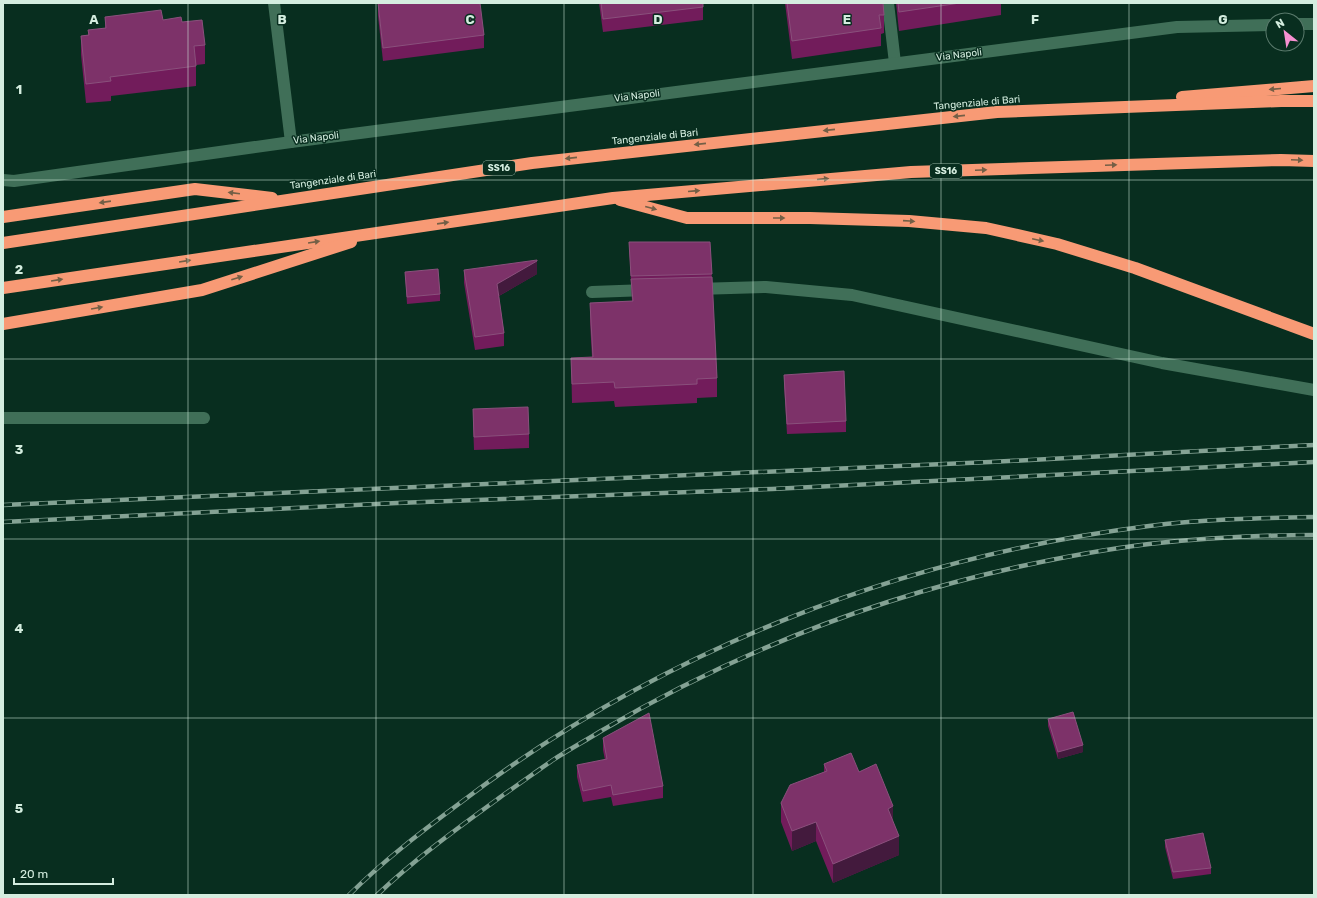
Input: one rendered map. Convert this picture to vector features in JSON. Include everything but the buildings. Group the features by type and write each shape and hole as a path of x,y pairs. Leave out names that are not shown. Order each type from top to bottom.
{"highway":[{"path":"997,112 1314,86"},
{"name":"Tangenziale di Bari","path":"3,243 532,163 997,112 1314,101"},
{"name":"SS16","path":"3,288 613,198 912,172 1281,160 1314,161"},
{"path":"3,217 195,189 287,199"},
{"path":"613,198 687,218 810,218 901,221 986,228 1057,244 1135,268 1314,334"},
{"path":"3,324 202,290 387,231"}],"street":[{"path":"274,3 291,142"},
{"path":"888,3 895,63"},
{"name":"Via Napoli","path":"3,180 14,181 291,142 1177,27 1265,25"},
{"path":"687,289 766,287 852,295 1162,363 1314,390"},
{"path":"592,292 655,290"},
{"path":"3,418 204,418"}],"railway":[{"path":"3,505 990,462 1314,445"},
{"path":"3,522 397,503 772,489 1314,462"},
{"path":"349,895 375,870 417,836 460,803 537,749 617,700 700,657 786,619 874,587 964,561 1056,541 1149,526 1190,522 1232,519 1314,517"},
{"path":"377,895 440,842 553,760 601,731 701,677 753,653 805,632 912,594 967,579 1070,556 1133,546 1190,540 1252,536 1314,535"}]}
